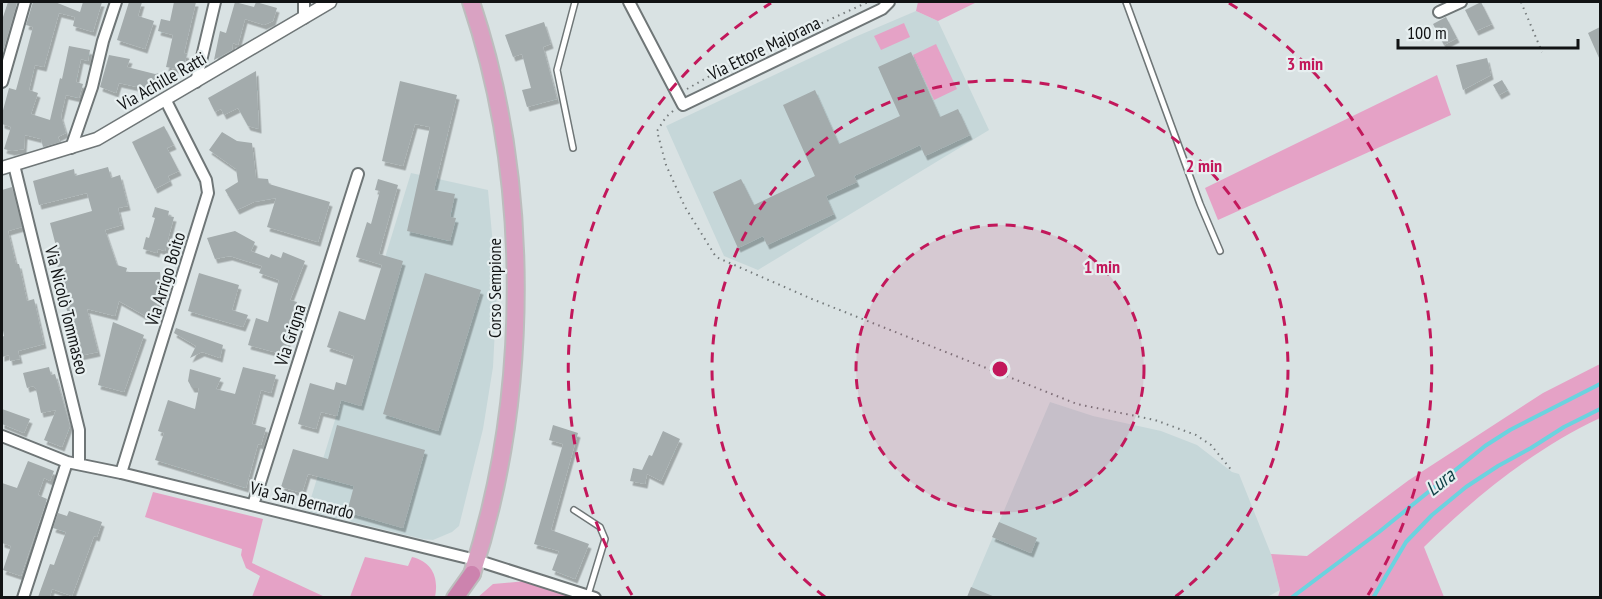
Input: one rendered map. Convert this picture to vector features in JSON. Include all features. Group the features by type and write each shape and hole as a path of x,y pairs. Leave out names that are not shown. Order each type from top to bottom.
{"highway":[{"name":"Corso Sempione","path":"455,597 474,567"},
{"name":"Corso Sempione","path":"467,597 474,567"}],"main road":[{"name":"Corso Sempione","path":"471,2 485,50 497,105 510,188 516,248 513,363 502,453 490,516 474,567"}],"street":[{"path":"2,82 25,2"},
{"path":"71,148 92,87 103,41 116,2"},
{"path":"196,82 215,2"},
{"path":"304,2 304,18"},
{"name":"Via Achille Ratti","path":"2,168 71,148 111,132 330,2"},
{"path":"630,2 683,105"},
{"name":"Via Ettore Majorana","path":"683,105 882,9 890,2"},
{"path":"1439,12 1461,2"},
{"name":"Via Arrigo Boito","path":"121,473 208,193 206,180 165,99"},
{"name":"Via Nicolò Tommaseo","path":"14,165 79,430 79,464"},
{"name":"Via Grigna","path":"253,505 358,174"},
{"name":"Via San Bernardo","path":"2,436 68,462 253,505 474,567 592,596"},
{"path":"23,597 68,462"}],"lane":[{"path":"573,148 558,70 575,2"},
{"path":"1126,2 1200,204 1220,251"},
{"path":"574,510 600,527 605,539 592,596"}],"path":[{"path":"678,94 720,70 868,2"},
{"path":"1521,2 1542,52"},
{"path":"683,105 666,117 657,131 666,165 685,207 716,257 812,299 1077,404 1155,420 1196,435 1211,445 1233,472"}],"shaded area":[{"path":"918,2 977,2 938,21 916,11"},
{"path":"916,11 938,21 989,130 758,270 724,256 666,126 855,37"},
{"path":"904,23 910,37 881,50 874,36"},
{"path":"936,44 957,89 934,100 913,55"},
{"path":"1437,75 1451,115 1218,220 1205,188"},
{"path":"411,173 488,190 497,290 493,367 483,429 459,526 452,532 433,540 307,511"},
{"path":"1600,364 1600,418 1552,444 1507,475 1424,547 1444,597 1278,597 1280,590 1271,554 1307,556 1409,480 1543,393"},
{"path":"1050,402 1093,416 1161,431 1197,445 1232,472 1239,474 1271,554 1280,590 1269,596 1258,598 967,598"},
{"path":"153,492 263,519 252,563 325,597 252,597 260,576 246,568 241,555 242,549 145,517"},
{"path":"365,557 408,566 412,557 419,559 433,571 436,583 435,597 350,597"},
{"path":"526,581 576,597 477,598 493,584"}],"building":[{"path":"8,2 17,3 3,52 2,20"},
{"path":"33,2 55,2 80,12 83,2 102,2 93,32 73,26 75,17 59,13 44,67 35,65 29,90 38,93 31,114 50,120 69,46 90,50 88,61 81,59 76,82 83,84 79,98 66,95 61,116 66,133 58,137 60,142 43,147 41,139 25,135 24,149 12,151 4,149 11,127 2,124 2,114 9,88 16,90 33,27 26,25"},
{"path":"129,2 142,2 138,16 154,21 145,49 117,40"},
{"path":"174,2 196,2 184,53 187,54 183,70 166,67 173,35 158,31 161,19 170,21"},
{"path":"235,2 254,7 256,2 277,8 273,21 264,25 245,19 238,45 233,43 232,50 214,60 220,31 226,33"},
{"path":"1481,2 1492,24 1476,31 1465,10"},
{"path":"1446,17 1457,38 1444,45 1433,24"},
{"path":"544,22 551,44 543,47 557,99 527,107 522,90 531,88 522,54 513,57 505,35"},
{"path":"1600,27 1600,60 1588,33"},
{"path":"911,52 940,117 958,109 970,135 925,156 920,145 854,176 857,182 826,196 834,214 767,245 763,236 738,248 713,192 741,179 754,205 815,176 783,105 815,90 839,144 900,116 878,67"},
{"path":"109,55 130,59 127,67 155,74 165,72 166,81 146,89 119,83 116,93 100,87"},
{"path":"1487,58 1491,75 1463,90 1456,65"},
{"path":"256,71 259,129 248,126 238,108 224,115 221,109 215,112 208,98"},
{"path":"1502,80 1508,90 1499,95 1493,85"},
{"path":"400,81 457,95 434,190 455,194 450,217 456,218 450,241 407,231 430,127 415,124 403,166 382,161"},
{"path":"164,126 174,145 167,148 179,171 168,176 170,181 155,189 132,142"},
{"path":"222,132 237,141 252,143 256,178 268,179 269,184 330,202 318,242 267,227 276,198 254,202 237,210 225,190 238,182 236,169 209,150"},
{"path":"108,167 111,178 120,175 128,206 118,208 122,225 105,230 117,265 127,268 126,272 160,272 162,290 160,301 147,317 119,301 115,316 87,309 98,352 79,356 65,303 68,303 53,251 57,250 50,223 92,211 87,193 39,205 33,181 74,169 75,176"},
{"path":"378,179 398,185 379,254 403,261 361,406 341,400 337,416 321,412 316,429 298,424 310,383 334,390 336,382 346,385 354,356 327,347 339,311 365,320 382,265 356,257 367,222 371,224 380,191 375,190"},
{"path":"12,187 22,227 8,231 16,264 19,264 27,301 34,299 44,344 18,351 20,359 10,361 9,355 2,357 2,337 4,336 2,325 2,190"},
{"path":"155,207 169,211 168,216 174,217 165,251 158,249 157,253 143,249 155,218 152,217"},
{"path":"235,231 255,242 251,251 269,258 271,254 281,258 283,252 305,261 290,300 297,302 285,355 248,345 256,318 268,322 279,280 259,273 262,266 230,256 215,259 207,238"},
{"path":"199,273 239,285 232,310 248,315 243,327 188,311"},
{"path":"425,273 481,290 438,431 383,414"},
{"path":"113,322 144,335 124,392 98,385"},
{"path":"176,328 223,345 220,358 202,352 190,358 196,346 174,333"},
{"path":"49,367 51,375 55,374 70,426 62,447 44,440 56,410 41,413 36,389 33,386 27,388 23,373"},
{"path":"243,367 276,375 271,393 261,390 252,424 266,428 261,445 258,444 246,488 155,460 164,433 158,431 168,400 195,409 199,388 192,388 188,381 190,369 221,378 216,389 235,394"},
{"path":"2,409 30,419 24,433 2,424"},
{"path":"337,425 425,450 403,528 347,512 354,486 308,474 302,493 281,487 293,449 328,459"},
{"path":"553,425 578,433 551,530 589,544 575,579 552,570 559,551 534,544 563,444 549,440"},
{"path":"663,431 680,439 661,481 647,474 645,484 630,481 633,468 642,470 649,455 652,456"},
{"path":"28,461 54,471 50,481 44,478 38,495 47,499 21,576 3,570 11,546 2,543 2,483 17,488"},
{"path":"69,511 102,522 97,537 94,536 72,596 52,589 50,597 38,597 50,564 54,565 66,532 53,528 58,513 67,516"},
{"path":"999,522 1037,538 1031,553 992,537"},
{"path":"971,587 995,597 967,597"}],"waterway":[{"name":"Lura","path":"1291,598 1379,532 1485,446 1510,430 1600,384"},
{"path":"1373,598 1406,542 1432,515 1466,487 1498,466 1564,427 1600,409"}]}
